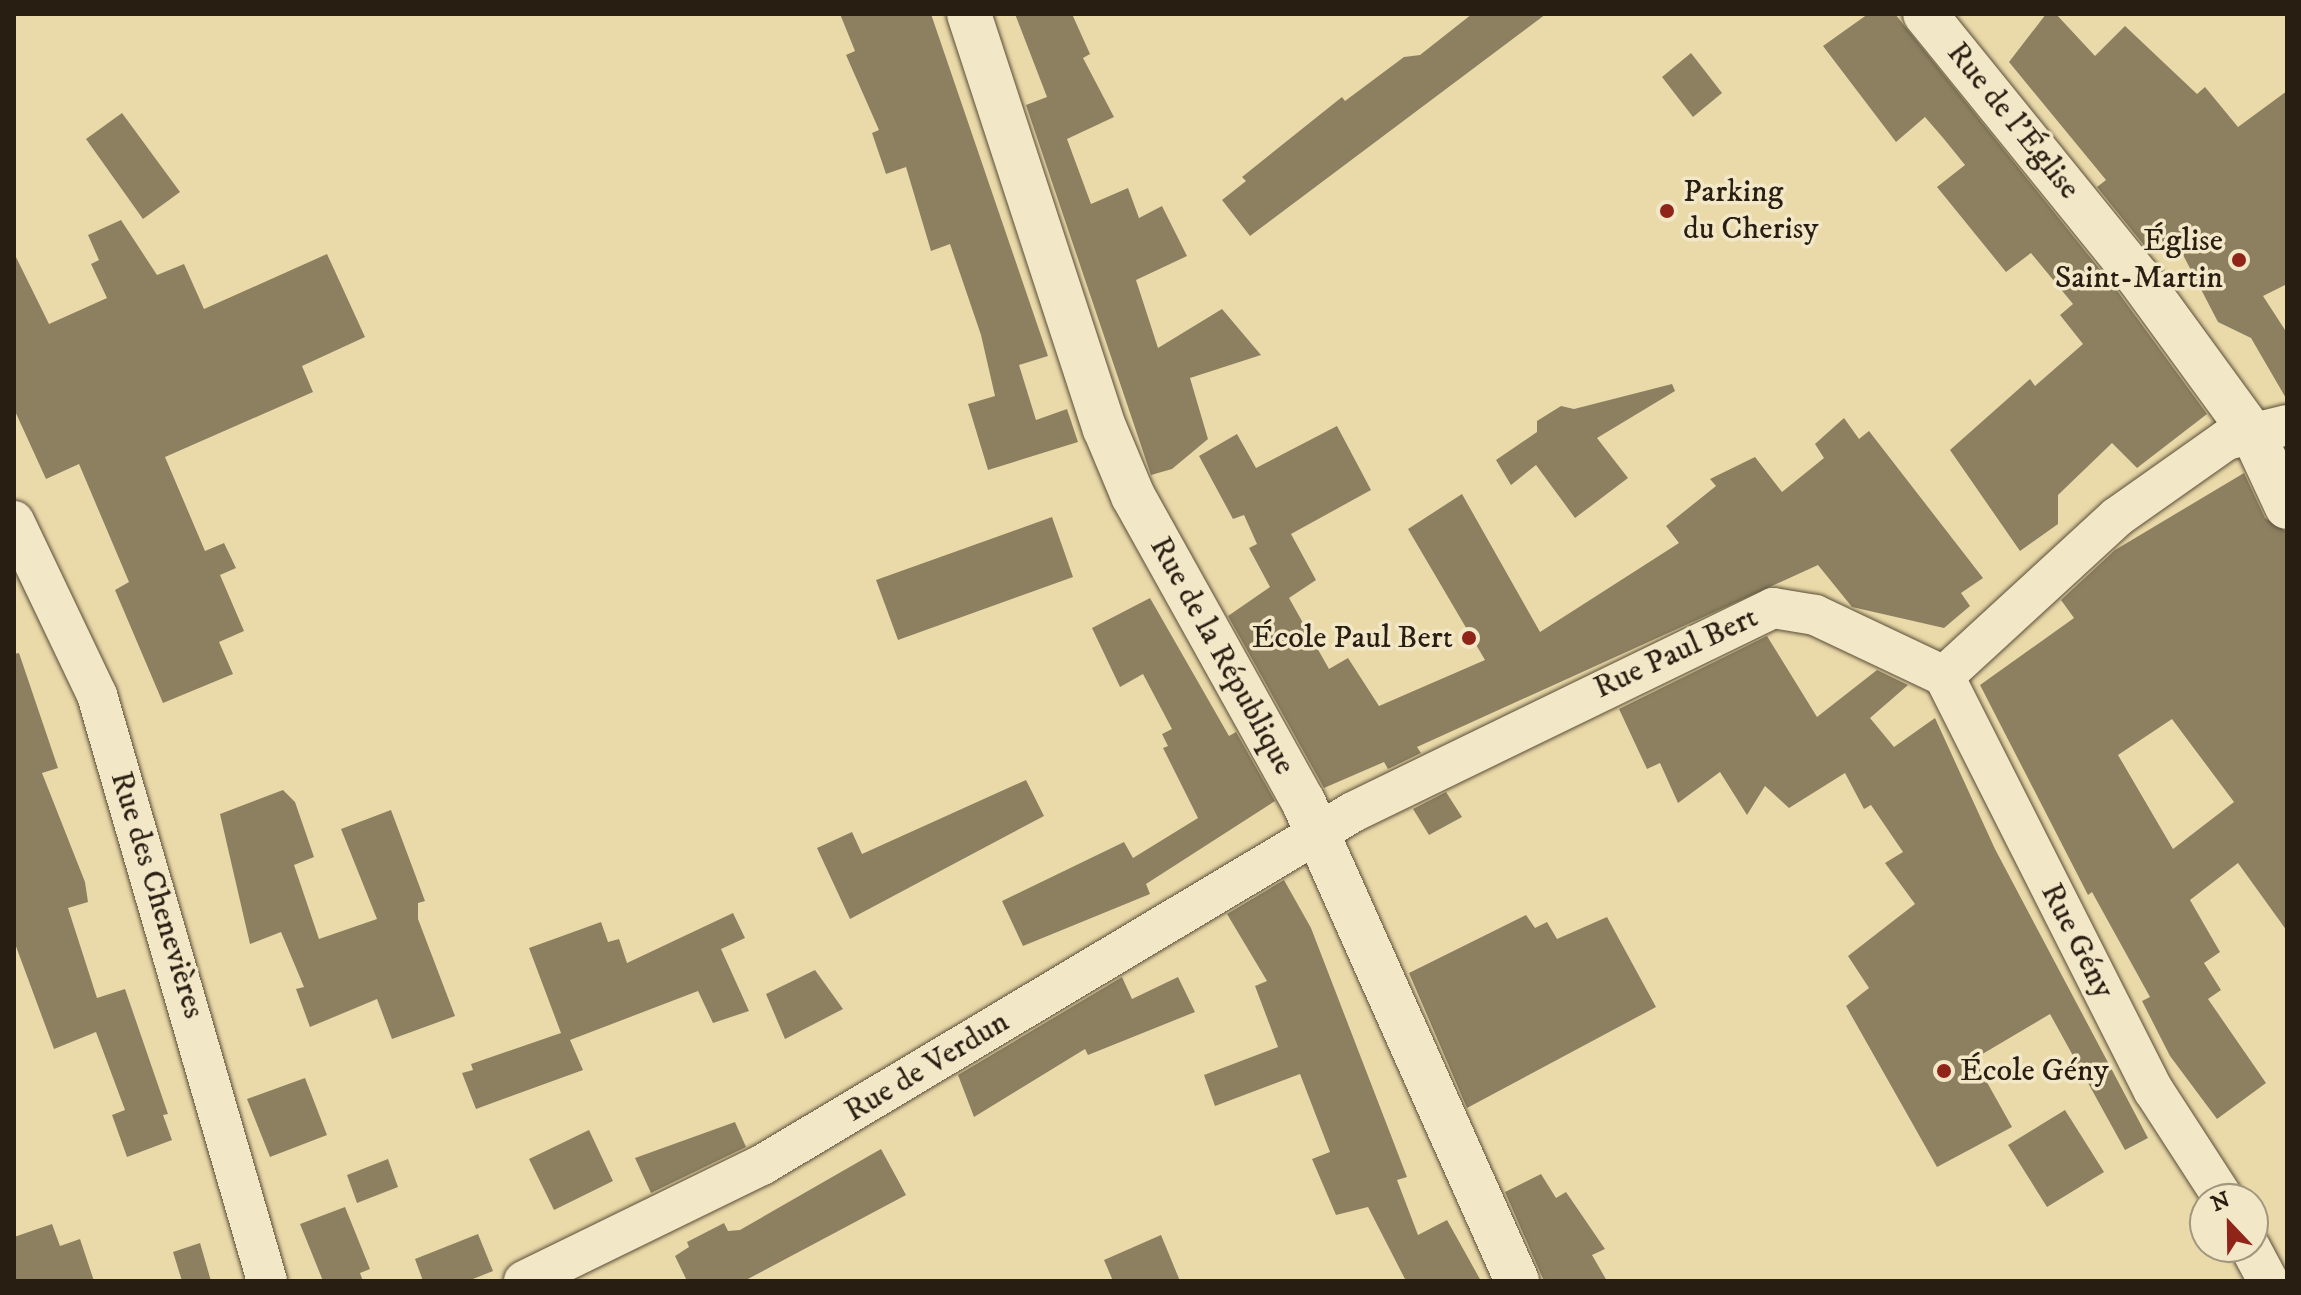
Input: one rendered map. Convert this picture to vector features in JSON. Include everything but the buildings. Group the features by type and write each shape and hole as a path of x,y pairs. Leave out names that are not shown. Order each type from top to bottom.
{"main road":[{"name":"Rue de la République","path":"969,14 1105,429 1133,496 1319,833 1471,1189 1517,1281"},
{"name":"Rue de l'Église","path":"1925,14 2138,277 2270,431 2287,507"}],"street":[{"path":"1944,676 2117,517 2226,440 2270,431"},
{"name":"Rue des Chenevières","path":"14,521 97,695 267,1281"},
{"name":"Rue Paul Bert","path":"1319,833 1542,715 1773,608 1815,615 1944,676"},
{"name":"Rue Gény","path":"1944,676 2154,1091 2214,1183"},
{"name":"Rue de Verdun","path":"524,1281 762,1165 1319,833"},
{"path":"2258,1263 2268,1281"}],"place":[{"name":"Parking du Cherisy","path":"1667,211"},
{"name":"Église Saint-Martin","path":"2239,260"},
{"name":"École Paul Bert","path":"1469,638"},
{"name":"École Gény","path":"1944,1071"}]}
